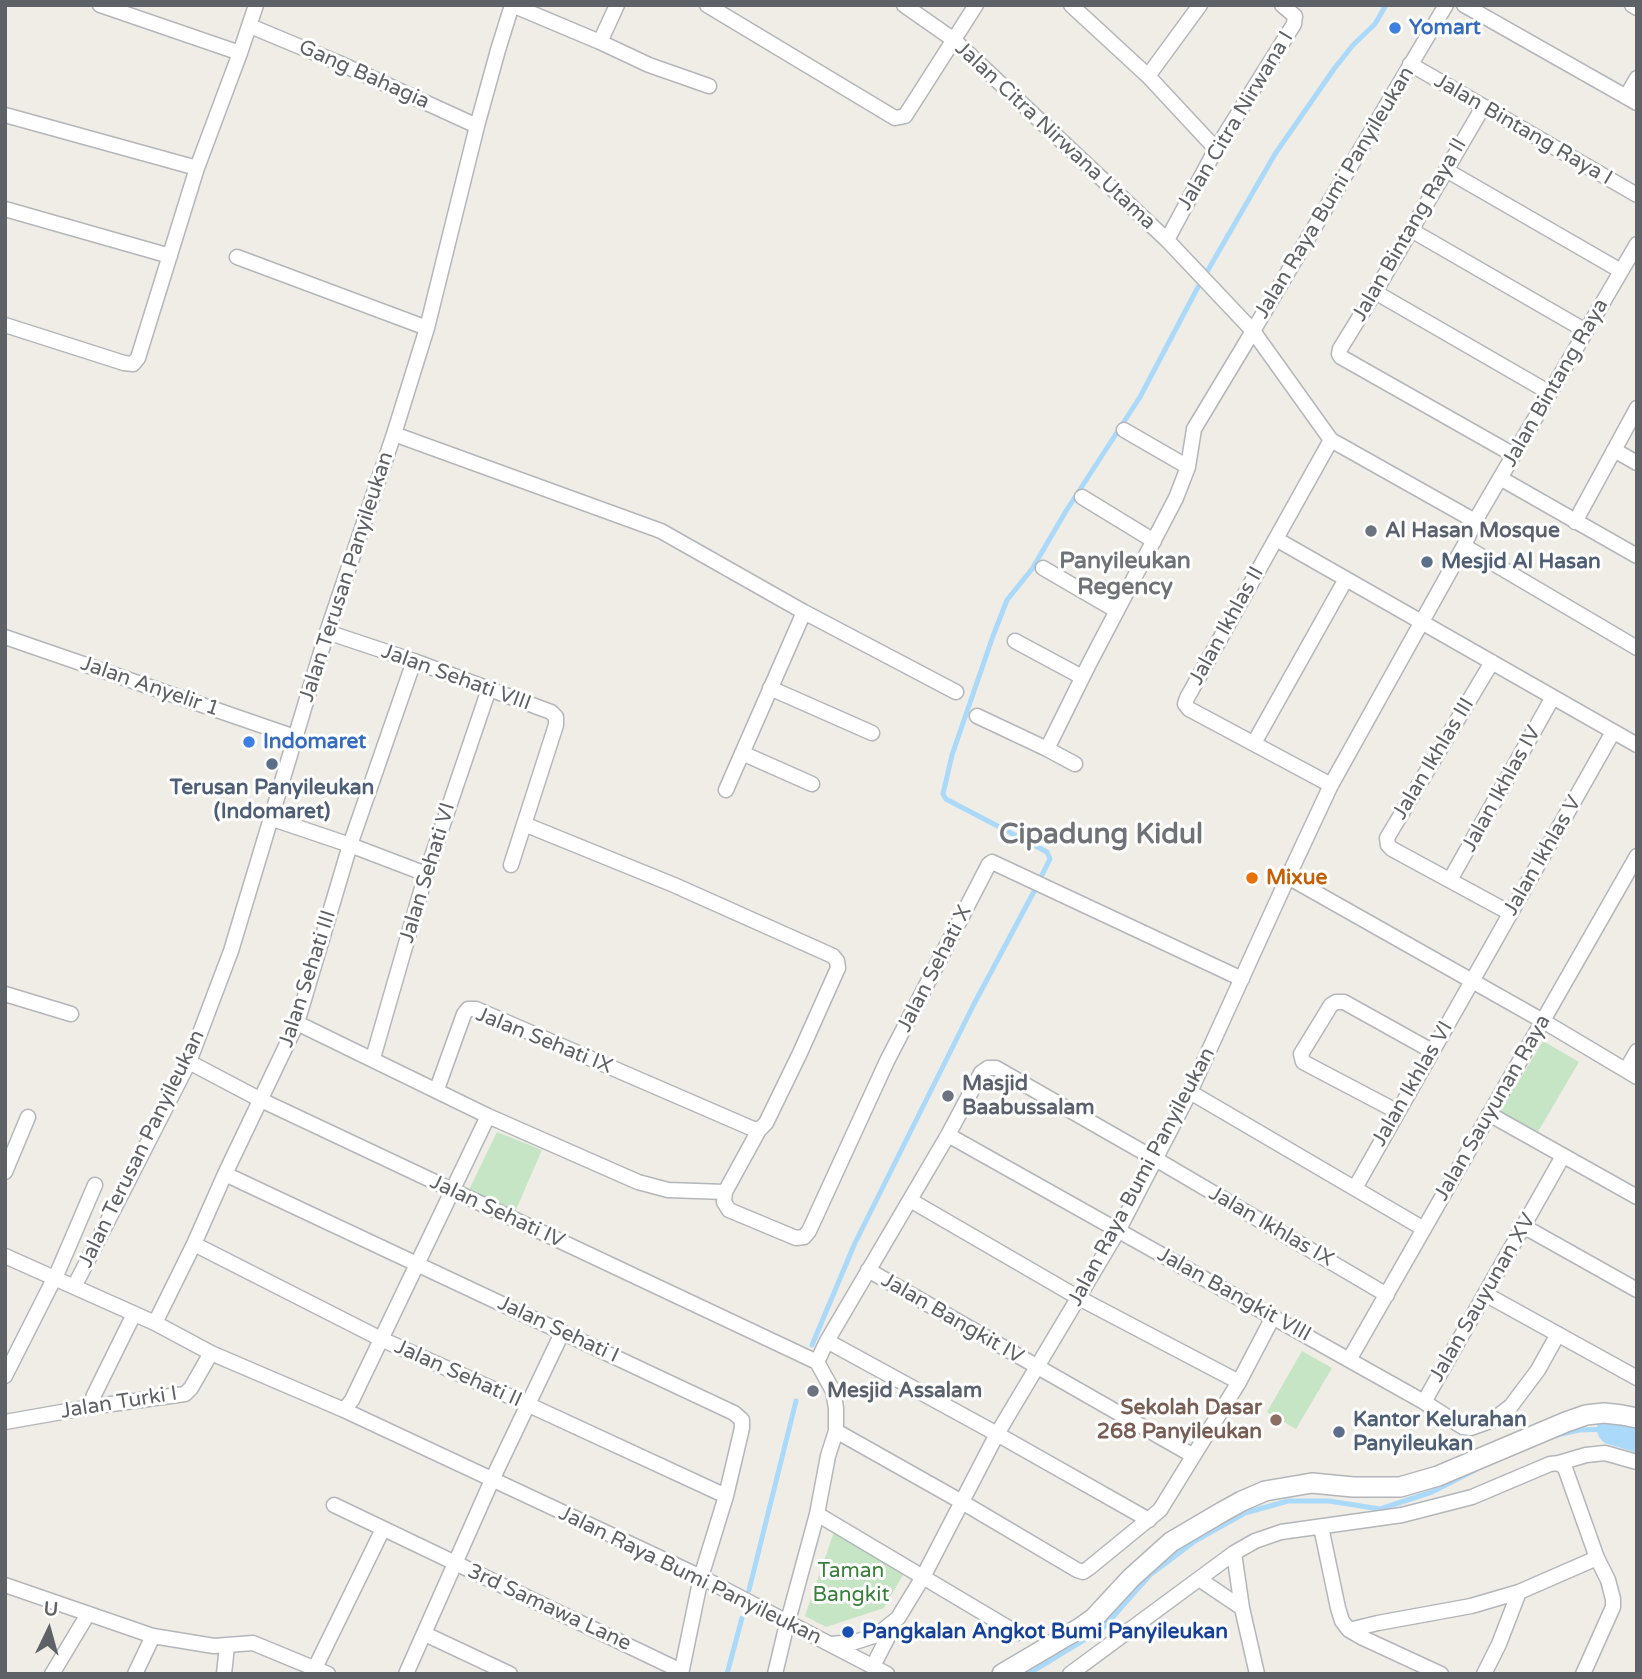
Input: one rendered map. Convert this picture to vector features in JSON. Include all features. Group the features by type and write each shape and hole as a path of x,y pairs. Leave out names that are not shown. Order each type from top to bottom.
{"street":[{"path":"100,5 240,53"},
{"path":"5,325 124,363 133,364 138,358 197,168 256,5"},
{"path":"512,5 649,65 709,86"},
{"name":"Jalan Terusan Panyileukan","path":"74,1287 192,1064 231,951 327,632 427,328 477,126 512,5"},
{"path":"600,42 617,5"},
{"path":"707,5 895,118 905,116 976,5"},
{"name":"Jalan Citra Nirwana Utama","path":"904,5 954,40 1167,240 1253,331"},
{"path":"1148,76 1200,5"},
{"name":"Jalan Citra Nirwana I","path":"1167,240 1216,149 1294,24 1296,16 1282,5"},
{"name":"Jalan Raya Bumi Panyileukan","path":"5,1256 155,1323 211,1353 344,1410 701,1577 830,1644 855,1642 877,1634 898,1618 923,1577 997,1434 1118,1231 1190,1093 1331,785 1464,546 1475,521 1331,440 1253,331 1446,5"},
{"path":"1464,5 1631,100 1637,78"},
{"path":"1632,5 1637,8"},
{"path":"1077,8 1148,76 1216,149"},
{"name":"Gang Bahagia","path":"250,26 477,126"},
{"name":"Jalan Bintang Raya I","path":"1410,64 1637,195"},
{"name":"Jalan Bintang Raya II","path":"1482,107 1339,354 1514,455"},
{"path":"5,115 197,168"},
{"path":"1446,170 1621,271"},
{"path":"5,209 170,256"},
{"path":"1411,230 1586,331"},
{"name":"Jalan Bintang Raya","path":"1475,521 1637,244"},
{"path":"237,257 427,328"},
{"path":"1375,292 1550,393"},
{"path":"1047,749 1176,498 1188,467 1194,429 1253,331"},
{"path":"1575,522 1637,408"},
{"path":"1124,430 1188,467"},
{"path":"394,434 661,531 804,612 956,692"},
{"name":"Jalan Ikhlas II","path":"1331,440 1185,704 1189,709 1331,785"},
{"path":"1614,450 1637,463"},
{"path":"1500,478 1637,556"},
{"path":"1082,497 1154,541"},
{"path":"1276,539 1637,745"},
{"path":"1464,546 1637,648"},
{"path":"1042,568 1117,611"},
{"path":"1254,743 1346,579"},
{"path":"726,790 804,612"},
{"name":"Jalan Sehati VIII","path":"327,632 414,661 551,712 556,717 511,865"},
{"name":"Jalan Anyelir 1","path":"5,637 295,737"},
{"path":"1015,641 1082,677"},
{"name":"Jalan Sehati III","path":"155,1323 298,1023 350,845 414,661"},
{"name":"Jalan Ikhlas III","path":"1492,662 1387,838 1392,849 1510,913"},
{"path":"770,688 872,733"},
{"name":"Jalan Sehati VI","path":"373,1059 426,874 489,689"},
{"name":"Jalan Ikhlas IV","path":"1450,880 1553,697"},
{"path":"978,716 1074,764"},
{"name":"Jalan Ikhlas V","path":"1472,981 1613,732"},
{"path":"742,753 812,784"},
{"path":"270,818 426,874"},
{"path":"298,1023 488,1115 638,1182 668,1190 725,1192 759,1130 766,1123 814,1023 838,968 837,961 832,956 674,885 524,824"},
{"name":"Jalan Sauyunan Raya","path":"1349,1360 1637,856"},
{"name":"Jalan Sehati X","path":"725,1192 724,1202 729,1210 796,1238 804,1237 809,1231 887,1061 992,862 1242,979"},
{"path":"1288,877 1631,1073 1637,1051"},
{"name":"Jalan Ikhlas VI","path":"1354,1188 1472,981"},
{"path":"5,994 71,1014"},
{"path":"1398,1112 1303,1062 1301,1054 1331,1004 1336,1002 1344,1002 1432,1051"},
{"name":"Jalan Sehati IX","path":"437,1089 464,1014 468,1009 476,1009 759,1130"},
{"name":"Jalan Sehati IV","path":"192,1064 261,1100 817,1362"},
{"name":"Jalan Ikhlas IX","path":"948,1135 981,1073 988,1068 996,1068 1387,1295"},
{"path":"1190,1093 1424,1228"},
{"path":"1489,1114 1637,1197"},
{"path":"344,1410 352,1400 488,1115"},
{"path":"5,1172 29,1117"},
{"path":"775,1674 836,1431 833,1391 817,1362 948,1135"},
{"name":"Jalan Bangkit VIII","path":"948,1135 1349,1360"},
{"name":"Jalan Sauyunan XV","path":"1349,1360 1424,1402 1563,1156"},
{"name":"Jalan Sehati I","path":"225,1174 734,1413 742,1420 726,1496 701,1577 681,1672"},
{"path":"5,1376 55,1278 95,1185"},
{"path":"910,1200 1079,1298 1239,1382"},
{"path":"1523,1226 1637,1290"},
{"name":"Jalan Sehati II","path":"194,1244 381,1339 726,1496"},
{"name":"Jalan Bangkit IV","path":"868,1270 1192,1455"},
{"path":"1485,1294 1637,1378"},
{"path":"90,1407 134,1314"},
{"path":"836,1431 1083,1572 1160,1510 1239,1382 1273,1317"},
{"path":"406,1674 492,1480 562,1333"},
{"path":"1424,1402 1463,1427 1471,1428 1493,1420 1511,1406 1538,1370 1558,1334"},
{"path":"827,1341 1149,1520"},
{"name":"Jalan Turki I","path":"5,1422 185,1394 211,1353"},
{"path":"1002,1674 1094,1618 1131,1577 1171,1542 1232,1506 1265,1491 1312,1483 1400,1488 1438,1476 1586,1415 1604,1413 1637,1418"},
{"path":"1070,1674 1234,1553 1255,1541 1281,1532 1402,1515 1472,1497 1550,1464 1574,1457 1605,1454 1637,1462"},
{"path":"1559,1463 1565,1468 1613,1599 1613,1607 1583,1674"},
{"path":"6,1588 153,1636 227,1646 253,1643 321,1671 379,1526 334,1506"},
{"path":"817,1514 1017,1633"},
{"name":"3rd Samawa Lane","path":"379,1526 681,1672"},
{"path":"1321,1527 1338,1608 1342,1621 1349,1630 1441,1674"},
{"path":"1234,1553 1242,1608 1257,1674"},
{"path":"1349,1630 1471,1606 1519,1592 1597,1558"},
{"path":"1199,1579 1242,1608"},
{"path":"1484,1674 1519,1592"},
{"path":"52,1674 88,1614"},
{"path":"873,1666 898,1618"},
{"path":"425,1634 510,1674"},
{"path":"135,1674 153,1636"},
{"path":"830,1644 887,1674"},
{"path":"224,1674 227,1646"}],"green space":[{"path":"1543,1041 1579,1062 1536,1135 1499,1114"},
{"path":"497,1132 542,1150 514,1214 467,1194"},
{"path":"1302,1351 1332,1368 1296,1429 1267,1412"},
{"name":"Taman Bangkit","path":"834,1532 904,1573 884,1608 826,1627 805,1616"}],"waterway":[{"path":"1208,270 1275,154 1334,69 1353,45 1375,24 1386,5"},
{"path":"1040,879 1050,859 1047,852 946,799 943,794 952,755 1007,600 1032,569 1140,397 1198,287"},
{"path":"812,1345 855,1243 974,1004 1038,884"},
{"path":"749,1590 796,1401"},
{"path":"1557,1435 1579,1430 1613,1429"},
{"path":"1613,1429 1637,1436"},
{"path":"1028,1674 1102,1629 1150,1575 1195,1541 1245,1513 1288,1501 1329,1501 1380,1509 1432,1492 1477,1469"},
{"path":"727,1674 742,1618"}],"place":[{"name":"Yomart","path":"1395,28"},
{"name":"Al Hasan Mosque","path":"1371,531"},
{"name":"Mesjid Al Hasan","path":"1427,562"},
{"name":"Indomaret","path":"249,742"},
{"name":"Terusan Panyileukan (Indomaret)","path":"272,764"},
{"name":"Mixue","path":"1252,878"},
{"name":"Masjid Baabussalam","path":"948,1096"},
{"name":"Mesjid Assalam","path":"813,1391"},
{"name":"Sekolah Dasar 268 Panyileukan","path":"1276,1420"},
{"name":"Kantor Kelurahan Panyileukan","path":"1339,1432"},
{"name":"Pangkalan Angkot Bumi Panyileukan","path":"848,1632"}],"district":[{"name":"Panyileukan Regency","path":"1125,575"},
{"name":"Cipadung Kidul","path":"1101,836"}]}
